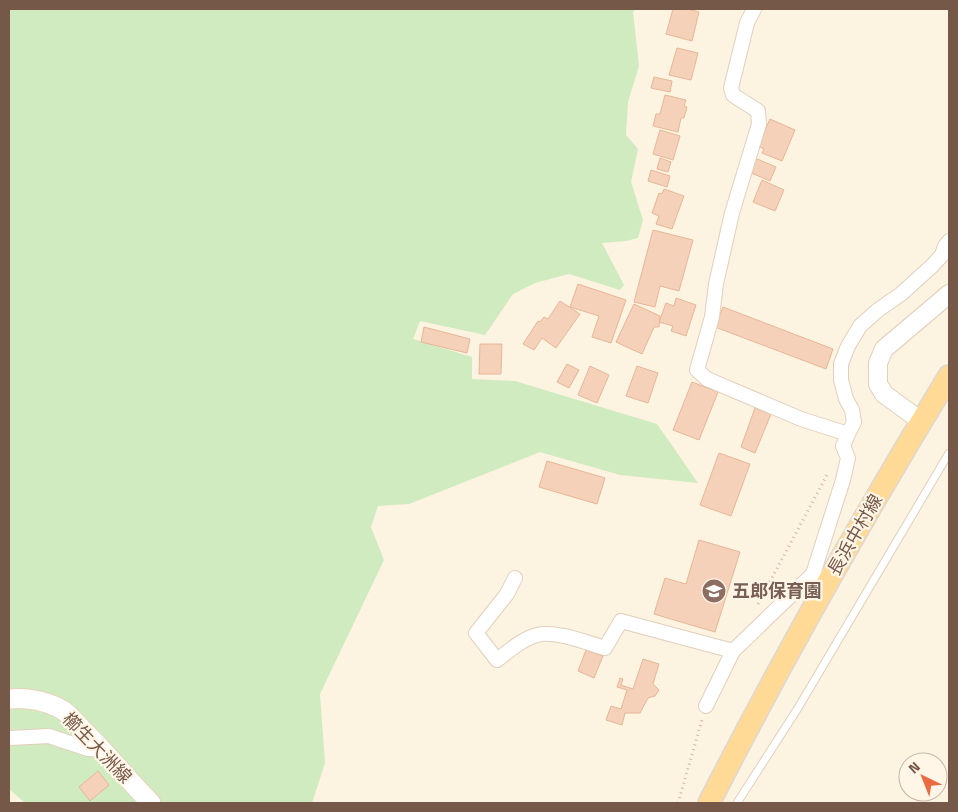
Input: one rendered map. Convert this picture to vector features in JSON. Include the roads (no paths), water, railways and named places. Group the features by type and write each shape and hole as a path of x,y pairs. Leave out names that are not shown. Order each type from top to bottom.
{"main road":[{"name":"長浜中村線","path":"709,803 820,578 949,376"},
{"name":"櫛生大洲線","path":"9,699 16,698 46,702 64,711 103,750 151,803"}],"street":[{"path":"754,9 747,23 731,88 733,95 758,111 758,124 732,213 716,284 712,317 698,370 707,379 792,415 848,434"},
{"path":"706,706 734,651 820,578 848,458 843,446 854,422 852,410 846,399 841,380 841,364 848,346 860,326 878,310 901,294 932,266 942,255 949,241"},
{"path":"921,421 884,394 878,384 878,364 884,349 949,294"},
{"path":"515,578 507,594 476,633 497,660 522,641 538,634 559,635 605,648 621,621 734,651"},
{"path":"9,738 49,736 88,749 103,750"}],"lane":[{"path":"737,803 798,708 949,453"}],"place":[{"name":"五郎保育園","path":"714,591"}]}
